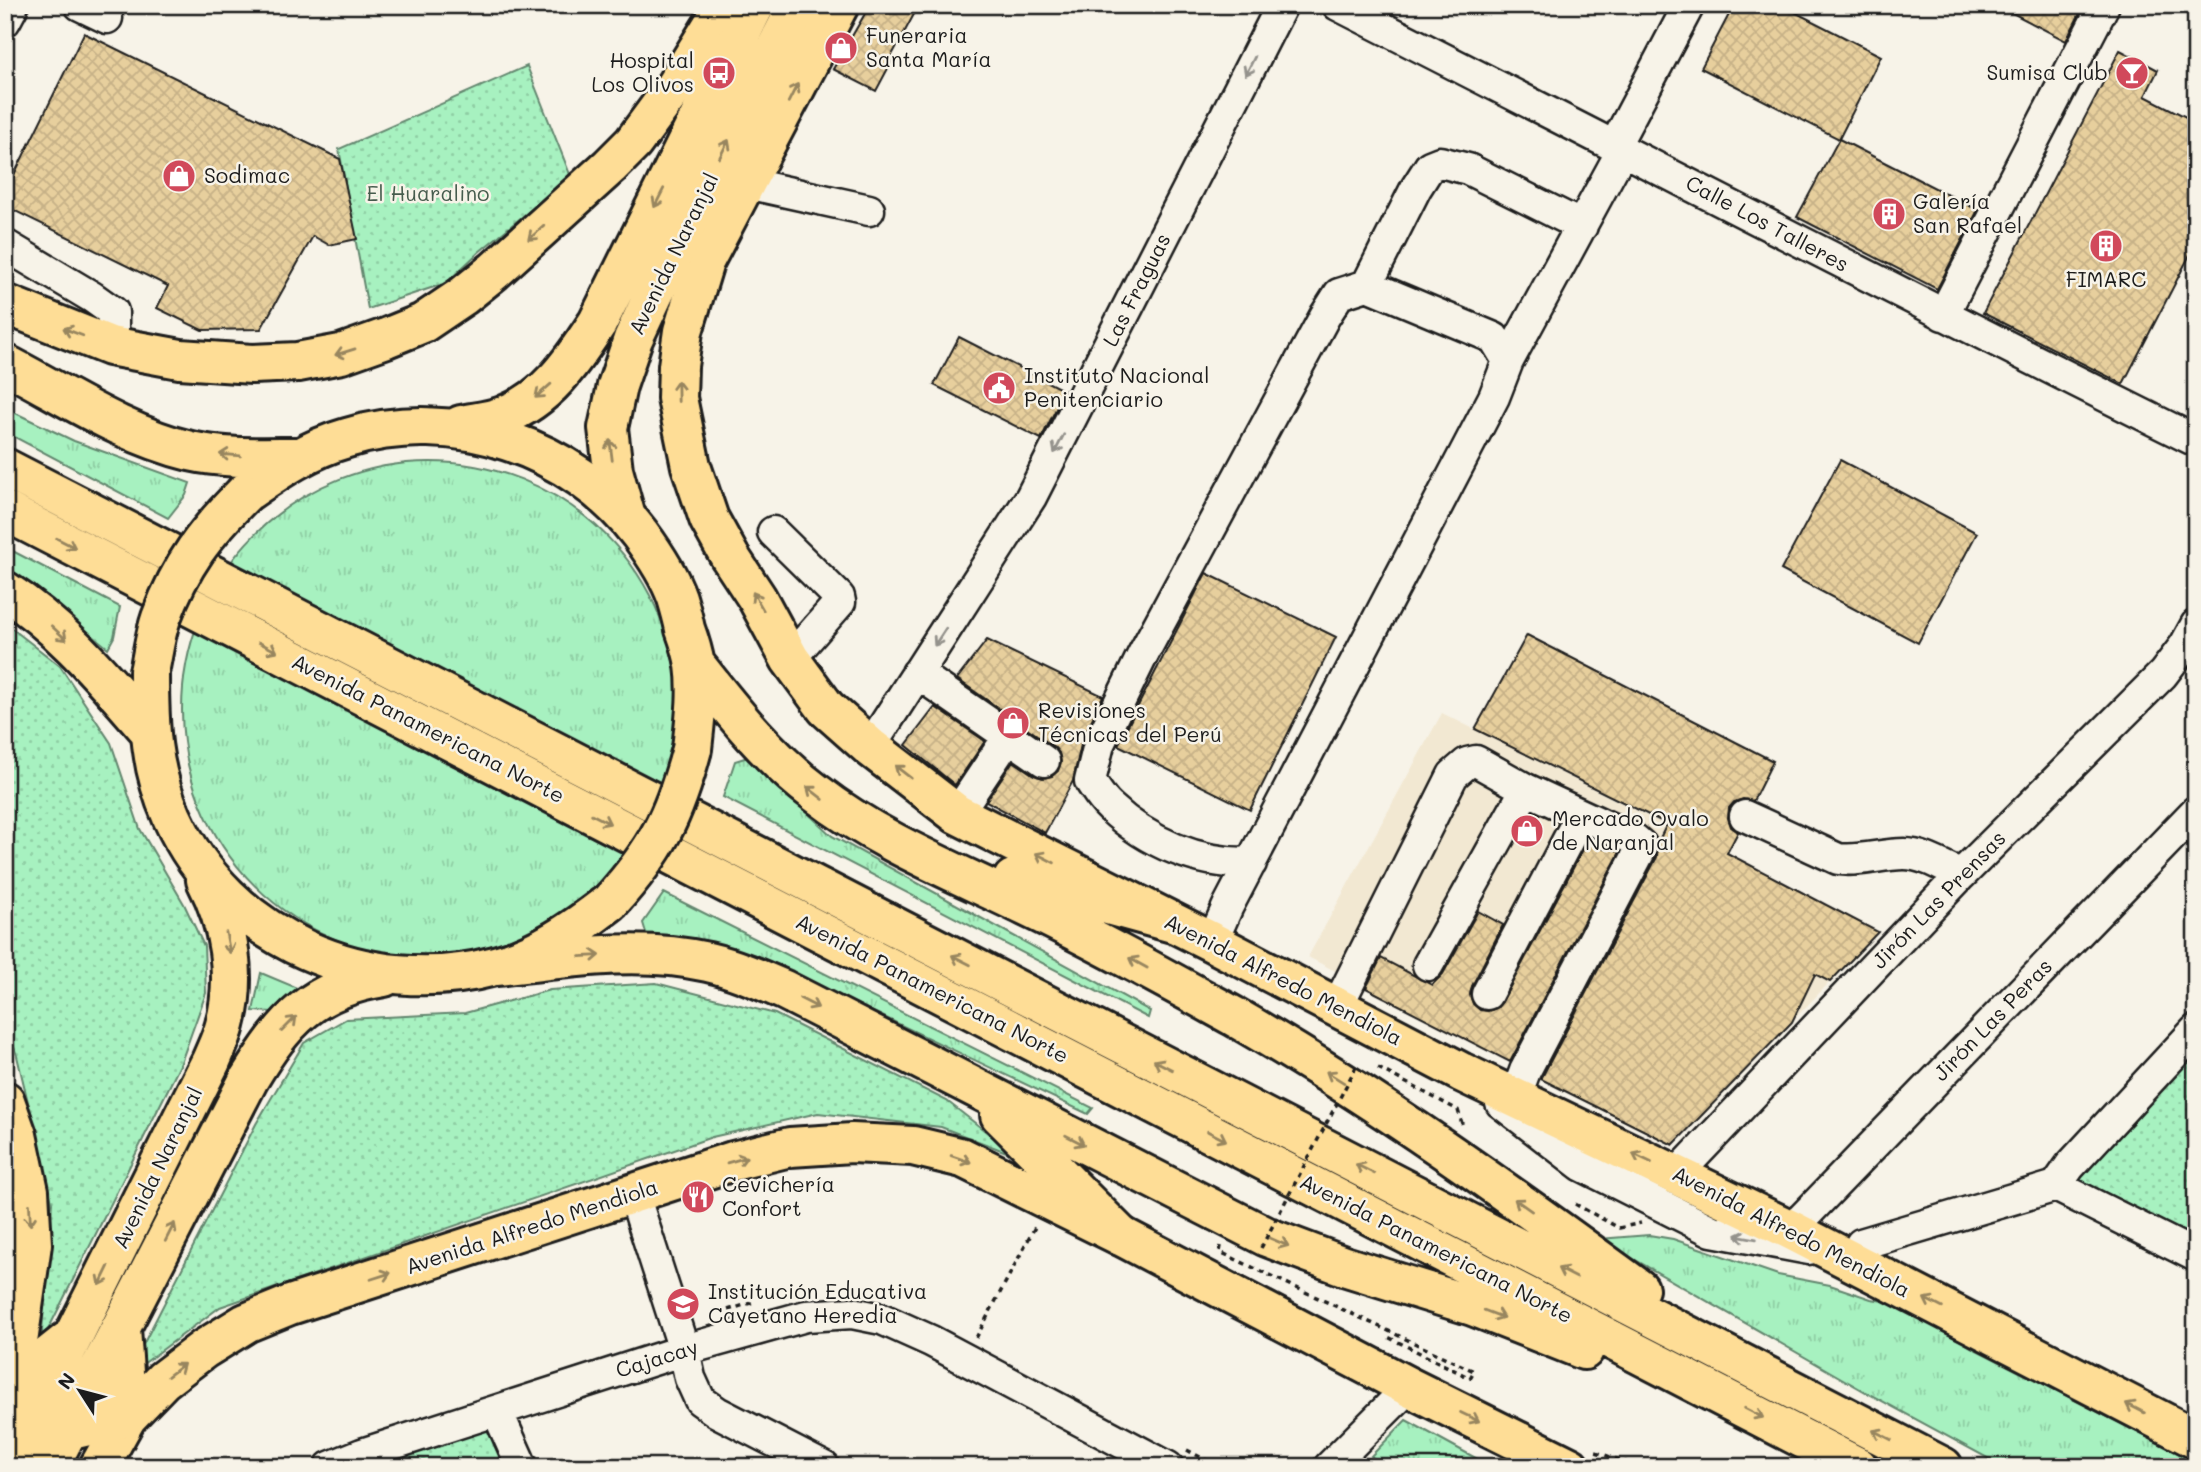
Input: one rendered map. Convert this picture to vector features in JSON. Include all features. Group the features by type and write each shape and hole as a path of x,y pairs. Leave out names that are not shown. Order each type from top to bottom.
{"main road":[{"path":"5,304 110,346 180,359 252,364 298,362 341,354 423,323 494,271 587,188 633,142 695,56 725,5"},
{"name":"Avenida Naranjal","path":"450,428 503,416 542,395 573,360 598,322 755,5"},
{"name":"Avenida Naranjal","path":"626,517 613,470 608,428 621,374 633,339 686,225 797,5"},
{"name":"Avenida Naranjal","path":"704,262 839,5"},
{"name":"Avenida Alfredo Mendiola","path":"704,262 683,331 677,398 691,466 709,519 790,659 826,708 870,747 957,814 1514,1098 1791,1230 1849,1249 2196,1440"},
{"path":"5,346 57,391"},
{"path":"5,364 142,436 193,452 298,457"},
{"path":"498,966 538,950 576,929 610,902 639,869 663,832 681,792 692,749 697,695 695,664 677,596 655,554 626,517 590,482 547,456 500,437 450,428 398,428 347,438 298,457 244,493 209,530 180,573 160,621 149,672 149,730 157,775 172,818 194,857 233,902 280,938 334,963 392,975 463,974 498,966 606,955 658,955 707,962 736,970 784,990 1240,1224 1293,1248 1473,1306 1604,1357 1694,1382"},
{"name":"Avenida Panamericana Norte","path":"5,468 1737,1360"},
{"name":"Avenida Panamericana Norte","path":"5,512 1858,1467"},
{"path":"5,591 46,621 85,657 149,730"},
{"path":"695,664 761,744 796,777 854,820 1124,955 1318,1067 1492,1183 1737,1360 1943,1467"},
{"path":"916,853 1173,923"},
{"name":"Avenida Naranjal","path":"16,1450 211,1061 225,1024 231,982 230,946 217,900 194,857"},
{"name":"Avenida Naranjal","path":"49,1467 248,1079 273,1040 320,997 354,981 392,975"},
{"path":"971,1087 1121,1236"},
{"path":"5,1101 17,1135 29,1191 32,1244 19,1335 6,1391 16,1450"},
{"name":"Avenida Alfredo Mendiola","path":"127,1417 163,1380 204,1349 246,1324 290,1305 733,1161 790,1147 852,1143 913,1146 963,1158 1121,1236 1409,1387 1558,1460"},
{"path":"99,1467 127,1417 121,1328"},
{"path":"6,1391 74,1336"},
{"path":"67,1431 127,1417"}],"street":[{"path":"5,21 12,8 6,5"},
{"path":"80,5 107,19"},
{"name":"Las Fraguas","path":"870,747 1031,497 1282,5"},
{"name":"Calle Los Talleres","path":"1338,5 1942,315 2196,441"},
{"path":"1212,942 1494,397 1508,361 1582,226 1689,5"},
{"path":"1942,315 2104,5"},
{"path":"1367,285 1416,188 1430,166 1440,163 1468,169 1582,226"},
{"path":"746,183 869,211"},
{"path":"5,245 113,312 110,346"},
{"path":"1251,863 1230,863 1195,856 1170,847 1141,832 1108,806 1090,781 1099,744 1143,654 1339,293 1367,285 1494,338 1508,361"},
{"path":"773,532 839,597 840,602 790,659"},
{"name":"Jirón Las Prensas","path":"1677,1174 1961,875 2163,674 2196,625"},
{"path":"917,673 1044,761"},
{"path":"957,814 1009,736"},
{"path":"1337,1007 1453,775 1467,763 1476,761 1526,789 1634,839 1641,845 1641,849 1525,1070 1514,1098"},
{"path":"1428,965 1526,789"},
{"path":"1487,994 1581,815"},
{"path":"1745,816 1838,859 1854,861 1907,854 1930,860 1961,875"},
{"name":"Jirón Las Peras","path":"1791,1230 2190,827"},
{"path":"1461,1072 1581,1165 1712,1231 1849,1249 2056,1186 2070,1166 2196,1030"},
{"path":"2056,1186 2196,1256"},
{"path":"634,1195 684,1350 690,1378 700,1400 717,1412 824,1467"},
{"name":"Cajacay","path":"330,1467 362,1454 684,1350 806,1316 852,1313 882,1320 965,1359 1168,1467"},
{"path":"1329,1467 1409,1387"},
{"path":"497,1411 522,1467"},
{"path":"1558,1460 1590,1467"}],"path":[{"path":"1261,1248 1356,1067"},
{"path":"965,1359 1048,1200"},
{"path":"1250,1266 1474,1371 1470,1378 1388,1337"}],"shaded area":[{"name":"Mercado Ovalo de Naranjal","path":"1442,713 1878,932 1673,1145 1308,957"}],"green space":[{"name":"El Huaralino","path":"527,66 571,177 479,252 446,283 368,309 339,149"},
{"path":"5,408 74,441 190,483 186,495 168,518 5,432"},
{"path":"430,462 478,466 525,481 568,503 606,534 637,572 659,615 674,662 678,710 674,758 659,805 637,848 606,886 568,917 525,939 478,954 430,958 382,954 335,939 292,917 254,886 223,848 201,805 186,758 182,710 186,662 201,615 223,572 254,534 292,503 335,481 382,466"},
{"path":"5,547 120,607 114,637 108,648 5,565"},
{"path":"5,623 60,666 111,743 140,829 184,904 204,946 206,993 180,1065 41,1344 52,1203 17,1056 5,1020"},
{"path":"748,757 832,836 1150,1011 1148,1018 723,797 735,761"},
{"path":"664,893 1093,1108 1088,1114 760,958 647,936 643,923"},
{"path":"261,973 297,988 273,1012 253,1011"},
{"path":"656,983 775,1014 947,1101 1017,1156 941,1127 818,1113 712,1137 220,1307 127,1376 256,1124 304,1043 346,1019 465,1013 550,990"},
{"path":"2196,1037 2196,1248 2076,1184 2069,1175"},
{"path":"1649,1235 1673,1239 1778,1275 1830,1285 1871,1299 1896,1303 1973,1348 2196,1462 2196,1467 2004,1467 1869,1394 1599,1239"},
{"path":"1406,1420 1492,1467 1384,1467 1371,1456"},
{"path":"492,1423 511,1467 354,1467"}],"building":[{"path":"870,5 919,5 876,91 833,69"},
{"path":"1734,5 1781,5 1881,56 1839,139 1701,68"},
{"path":"1997,5 2084,5 2066,41"},
{"name":"Sodimac","path":"84,33 340,159 357,239 329,245 313,236 261,329 202,330 157,308 168,286 5,206 5,193"},
{"path":"2120,50 2158,70 2145,96 2196,122 2196,243 2123,384 1983,313"},
{"name":"Galería San Rafael","path":"1839,139 1978,210 1937,289 1797,217"},
{"name":"Instituto Nacional Penitenciario","path":"959,337 1065,391 1041,439 934,385"},
{"path":"1840,460 1977,533 1918,643 1781,570"},
{"path":"1206,573 1336,637 1250,810 1118,745"},
{"path":"1527,635 1773,761 1753,801 1743,799 1734,802 1729,808 1731,827 1738,832 1727,853 1878,932 1830,982 1815,974 1792,1022 1673,1145 1541,1079 1657,857 1658,842 1667,824 1475,729"},
{"path":"987,640 1103,696 1082,740 1073,781 1045,833 986,801 1013,761 1043,778 1058,771 1061,762 1054,747 957,679"},
{"path":"935,707 985,741 955,785 906,745"},
{"path":"1588,840 1604,849 1606,845 1620,852 1510,1062 1366,988 1381,958 1432,985 1443,974 1478,911 1503,925 1470,995 1473,1004 1480,1010 1497,1008"}],"place":[{"name":"Funeraria Santa María","path":"841,48"},
{"name":"Hospital Los Olivos","path":"719,73"},
{"name":"Sumisa Club","path":"2132,73"},
{"name":"Sodimac","path":"179,176"},
{"name":"Galería San Rafael","path":"1889,214"},
{"name":"FIMARC","path":"2106,246"},
{"name":"Instituto Nacional Penitenciario","path":"999,388"},
{"name":"Revisiones Técnicas del Perú","path":"1013,723"},
{"name":"Mercado Ovalo de Naranjal","path":"1527,831"},
{"name":"Cevichería Confort","path":"698,1197"},
{"name":"Institución Educativa Cayetano Heredia","path":"683,1304"}]}
